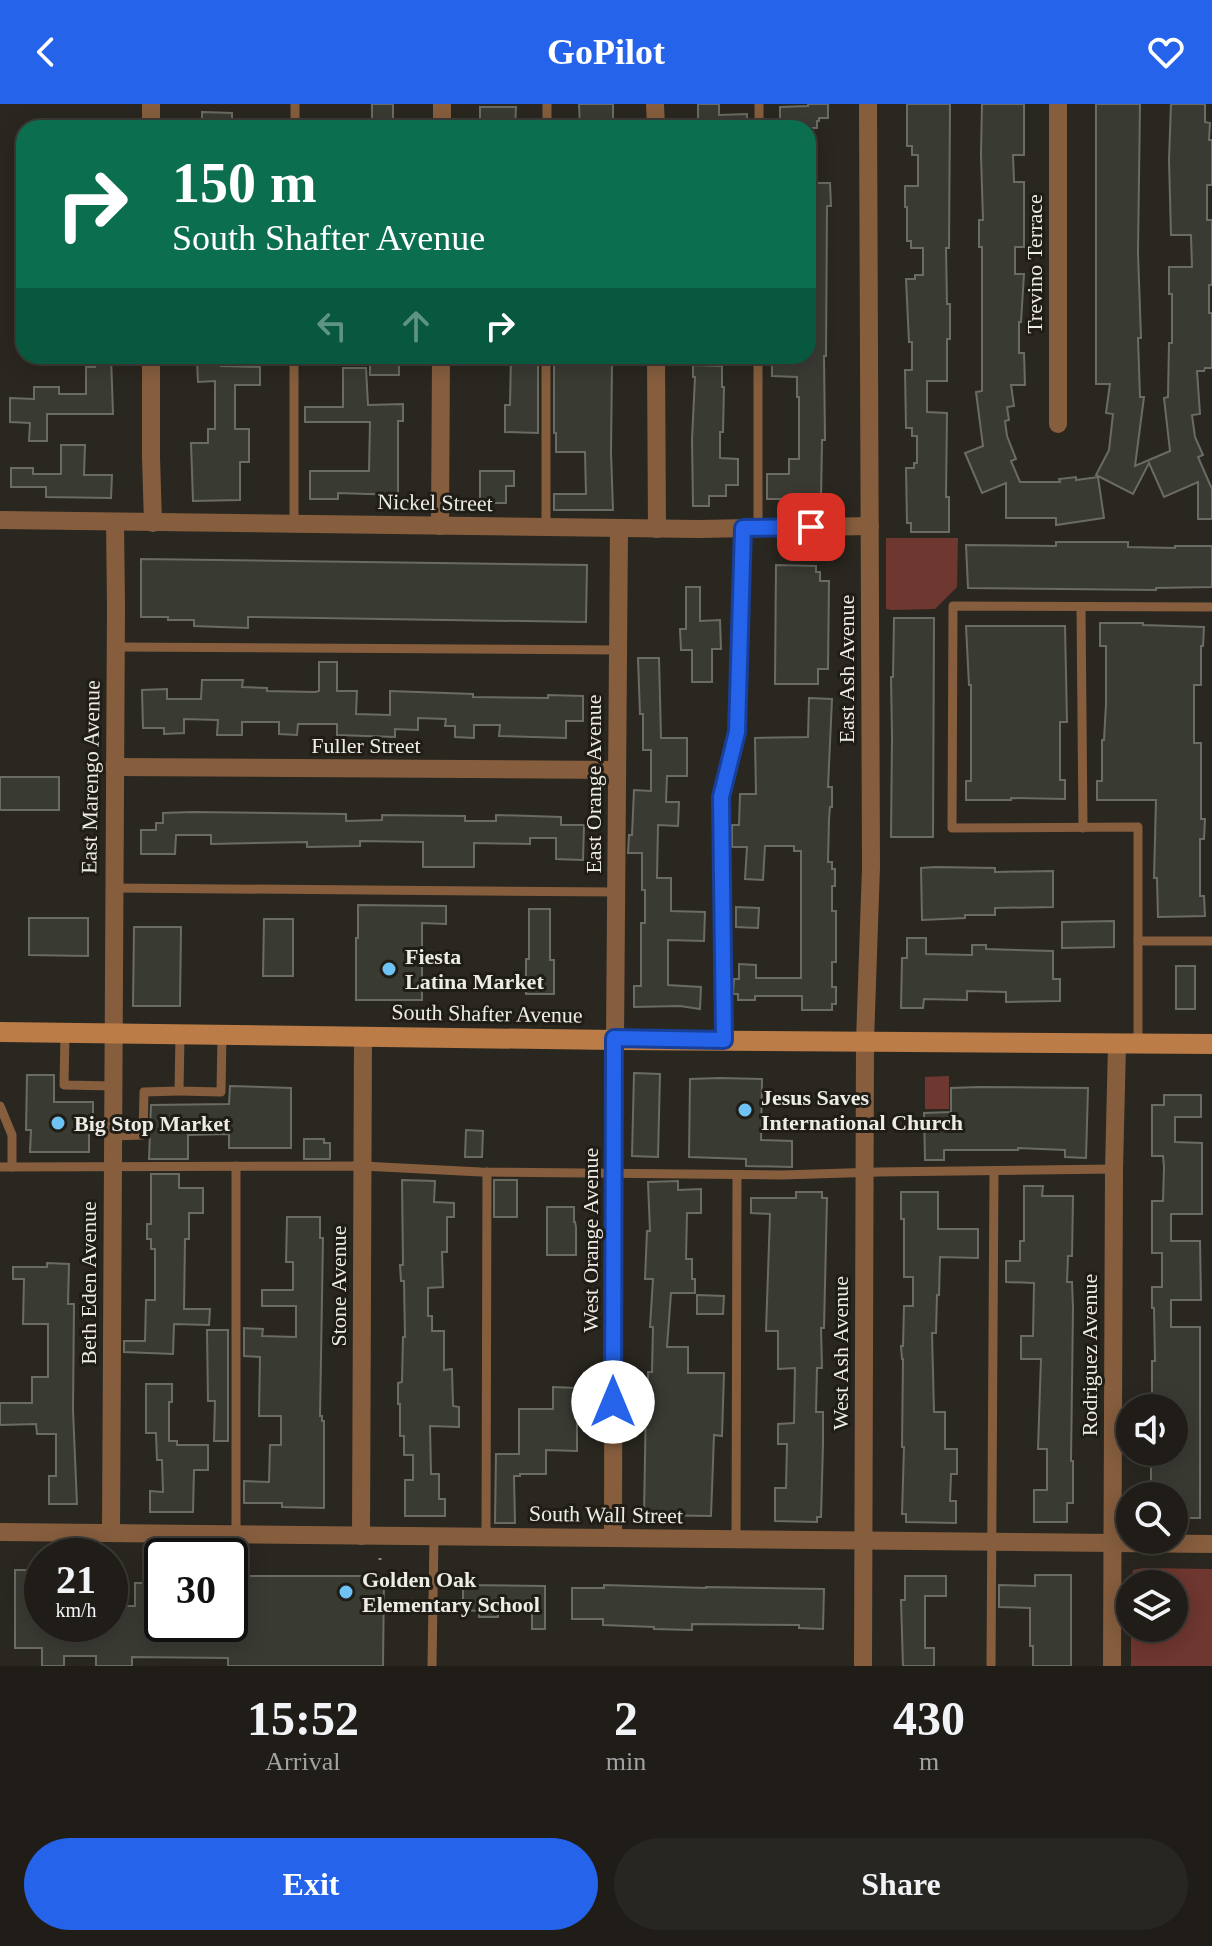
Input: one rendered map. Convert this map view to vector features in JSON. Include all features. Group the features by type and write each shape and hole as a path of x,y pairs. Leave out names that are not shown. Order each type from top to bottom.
{"main road":[{"name":"South Shafter Avenue","path":"0,1032 1212,1044"}],"street":[{"name":"East Ash Avenue","path":"865,1041 871,867 868,104"},
{"name":"Trevino Terrace","path":"1058,104 1058,424"},
{"path":"151,364 153,523"},
{"path":"440,526 441,364"},
{"path":"656,364 657,529"},
{"name":"Nickel Street","path":"0,520 657,529 870,526"},
{"name":"East Marengo Avenue","path":"113,1033 115,522"},
{"name":"East Orange Avenue","path":"615,1039 619,528"},
{"name":"Fuller Street","path":"114,767 617,770"},
{"name":"Beth Eden Avenue","path":"111,1533 113,1033"},
{"name":"Stone Avenue","path":"361,1536 363,1036"},
{"name":"West Orange Avenue","path":"613,1538 615,1039"},
{"name":"West Ash Avenue","path":"863,1666 865,1041"},
{"name":"Rodriguez Avenue","path":"1112,1666 1114,1169 1128,1044"},
{"name":"South Wall Street","path":"0,1532 1212,1544"}],"lane":[{"path":"294,364 294,524"},
{"path":"546,364 546,528"},
{"path":"724,1040 721,797 737,732 758,364"},
{"path":"1128,1044 1138,941 1138,827 952,828 953,606 1212,607"},
{"path":"1081,607 1083,828"},
{"path":"116,647 618,650"},
{"path":"114,888 616,892"},
{"path":"1138,941 1212,941"},
{"path":"65,1033 64,1085 113,1086"},
{"path":"179,1091 180,1034"},
{"path":"112,1136 143,1135 144,1092 221,1092 222,1034"},
{"path":"0,1106 12,1135 12,1167"},
{"path":"236,1166 236,1535"},
{"path":"0,1167 362,1166 487,1172 737,1175 1114,1169"},
{"path":"991,1666 994,1171"},
{"path":"486,1537 487,1172"},
{"path":"736,1539 737,1175"},
{"path":"212,1534 212,1538"},
{"path":"432,1665 434,1536"}],"path":[{"path":"380,1558 380,1566"}],"shaded area":[{"path":"886,538 958,538 957,587 935,609 886,609"},
{"path":"949,1076 949,1109 925,1109 925,1077"},
{"path":"1212,1569 1212,1666 1131,1666 1131,1642 1188,1642 1188,1570 1133,1570"}],"building":[{"path":"372,104 393,104 393,120 372,120"},
{"path":"579,104 613,104 613,120 580,120"},
{"path":"698,104 719,104 719,115 747,114 747,120 698,120"},
{"path":"828,104 828,118 819,118 817,128 816,120 780,120 780,107"},
{"path":"907,104 950,104 949,248 946,248 950,339 947,339 947,381 927,381 927,412 947,413 946,497 949,497 949,532 911,532 911,523 907,523 906,468 914,468 914,463 917,463 917,436 912,436 912,428 906,428 905,370 912,370 912,342 909,342 906,279 923,275 923,248 911,248 911,241 907,241 905,186 918,186 918,155 912,155 912,146 907,146"},
{"path":"982,104 1024,104 1024,155 1013,155 1014,182 1024,182 1024,247 1015,247 1015,274 1024,274 1019,353 1024,353 1025,385 1011,385 1014,406 1007,407 1009,420 1005,421 1016,459 1011,461 1020,482 1060,482 1059,479 1098,477 1104,518 1056,525 1056,518 1006,518 1006,483 982,493 965,453 983,446 976,392 982,391 982,247 979,247 979,220 983,220"},
{"path":"1096,104 1140,104 1138,253 1141,338 1138,338 1140,397 1144,397 1135,466 1170,451 1164,398 1168,397 1169,343 1172,343 1169,267 1192,267 1191,235 1171,235 1171,104 1205,104 1205,122 1210,123 1209,140 1212,140 1212,185 1207,185 1207,220 1212,220 1209,313 1212,313 1212,368 1197,371 1200,414 1192,415 1195,437 1203,455 1198,457 1212,489 1212,519 1198,519 1198,482 1164,497 1149,463 1133,494 1096,475 1109,450 1113,414 1106,413 1110,384 1096,384"},
{"path":"480,107 516,107 515,120 480,120"},
{"path":"202,112 232,113 232,120 202,120"},
{"path":"816,183 830,183 821,499 767,499 767,474 789,474 789,459 799,459 797,377 772,376 772,364 816,364"},
{"path":"95,364 111,364 113,414 47,414 47,441 29,441 30,423 10,422 10,398 34,399 34,387 59,387 59,394 86,394 86,367 95,367"},
{"path":"197,364 260,367 260,385 235,385 235,429 249,429 249,462 240,462 240,500 193,501 191,443 208,443 208,429 215,429 215,381 198,382"},
{"path":"370,364 399,364 399,375 370,375"},
{"path":"511,364 538,364 538,433 505,432 505,405 510,405"},
{"path":"554,364 612,364 613,510 554,510 554,494 586,494 585,452 556,452"},
{"path":"693,365 722,366 724,387 720,458 738,459 738,485 726,485 726,496 709,496 709,506 693,506"},
{"path":"343,368 366,368 368,405 403,404 403,421 398,421 398,495 338,493 338,499 310,499 310,471 369,471 370,422 305,422 305,407 343,407"},
{"path":"61,445 85,445 84,475 112,475 111,498 46,497 46,487 11,487 11,468 33,468 33,474 61,474"},
{"path":"480,471 514,471 514,486 506,486 506,503 480,503"},
{"path":"1056,542 1128,542 1128,547 1212,546 1212,587 1156,590 968,588 966,545 1056,546"},
{"path":"141,559 587,565 586,622 248,617 248,628 194,626 194,620 141,617"},
{"path":"776,565 816,566 820,581 829,581 828,669 818,669 818,684 775,684"},
{"path":"686,587 700,587 700,621 720,620 721,649 712,649 712,682 692,682 692,650 681,650 680,629 686,629"},
{"path":"894,618 934,618 933,837 891,837"},
{"path":"1100,623 1204,627 1201,685 1194,685 1194,743 1201,743 1201,819 1205,819 1204,839 1200,839 1200,896 1204,896 1205,916 1158,917 1157,878 1154,878 1156,800 1097,800 1097,781 1102,781 1106,704 1106,646 1100,646"},
{"path":"966,626 1065,626 1067,722 1060,722 1060,780 1065,780 1065,799 966,800 966,781 971,781 971,685"},
{"path":"638,658 659,658 661,738 687,738 687,776 667,776 666,802 679,802 678,826 658,825 657,878 671,878 671,911 705,912 704,941 668,940 668,985 701,987 700,1009 634,1007 634,986 641,986 641,923 645,923 645,890 642,890 642,853 628,853 629,835 632,835 634,790 651,791 651,750 643,750"},
{"path":"319,662 337,662 337,691 357,691 356,714 390,715 390,691 473,694 473,697 583,696 583,721 566,721 566,738 499,736 500,725 474,725 474,738 455,737 455,726 445,726 446,719 418,718 418,730 395,729 395,737 337,735 337,724 298,724 297,735 279,734 279,722 242,722 242,735 217,735 218,720 184,719 184,733 164,734 164,728 143,728 142,690 167,689 167,699 201,699 202,680 243,680 242,687 315,692 319,691"},
{"path":"809,698 832,699 828,787 832,787 832,807 828,862 832,862 832,869 835,869 832,911 836,911 836,962 832,962 832,987 836,987 836,1004 832,1004 832,1010 802,1010 802,996 755,996 755,1000 738,1000 738,994 733,994 734,979 739,979 739,964 756,965 756,978 801,978 801,851 794,851 794,846 765,846 763,880 745,879 747,847 732,847 732,825 739,825 740,794 756,794 755,738 808,737"},
{"path":"0,777 59,777 59,810 0,810"},
{"path":"163,813 346,814 346,821 382,820 382,815 465,816 465,821 496,821 496,815 561,817 561,825 584,825 583,860 556,859 556,838 530,838 530,844 474,843 474,867 423,867 423,842 360,841 360,846 307,847 307,842 211,844 211,835 176,835 175,854 141,854 141,830 156,830 156,823 163,823"},
{"path":"921,868 995,868 995,872 1053,871 1053,907 995,908 995,915 922,920"},
{"name":"Fiesta Latina Market","path":"358,905 446,906 446,924 422,923 422,1000 356,1000"},
{"path":"736,907 759,908 758,928 736,927"},
{"path":"529,909 550,909 554,994 526,994"},
{"path":"29,918 88,918 88,956 29,955"},
{"path":"264,919 293,919 293,976 263,976"},
{"path":"1114,921 1114,947 1062,948 1062,922"},
{"path":"134,927 181,927 180,1006 133,1006"},
{"path":"907,938 926,938 926,954 972,955 972,945 986,945 986,949 1053,951 1053,979 1060,979 1060,1001 1006,1002 1006,992 967,991 967,1000 924,999 923,1008 901,1008 902,958 907,958"},
{"path":"1176,966 1195,966 1195,1009 1176,1009"},
{"path":"634,1073 660,1074 658,1157 632,1156"},
{"name":"Big Stop Market","path":"27,1075 54,1075 54,1102 93,1102 93,1116 89,1116 89,1152 30,1152 31,1130 26,1130"},
{"path":"690,1079 762,1079 761,1140 792,1141 792,1167 746,1166 746,1159 689,1157"},
{"path":"230,1086 291,1088 291,1148 229,1148 229,1134 188,1135 188,1159 149,1159 151,1105 229,1104"},
{"path":"951,1088 1088,1088 1086,1158 1065,1157 1065,1150 1018,1148 944,1150 944,1160 925,1160 924,1113 951,1112"},
{"path":"1164,1095 1201,1095 1201,1117 1175,1117 1175,1142 1202,1143 1202,1214 1171,1214 1171,1241 1200,1241 1201,1300 1171,1300 1171,1327 1200,1327 1200,1518 1188,1518 1188,1482 1151,1482 1151,1466 1188,1466 1188,1394 1152,1394 1152,1361 1155,1361 1152,1287 1162,1287 1162,1253 1152,1253 1152,1201 1163,1201 1164,1167 1163,1156 1152,1156 1152,1105 1164,1105"},
{"path":"466,1130 483,1131 482,1157 465,1157"},
{"path":"304,1139 324,1139 324,1143 330,1143 330,1159 304,1159"},
{"path":"151,1174 179,1174 179,1188 203,1188 203,1213 189,1213 189,1239 185,1239 184,1309 210,1309 209,1325 174,1324 173,1354 124,1352 124,1341 145,1341 146,1300 155,1300 155,1249 151,1249 151,1239 147,1239 147,1224 151,1224"},
{"path":"402,1180 435,1181 434,1202 454,1203 454,1217 447,1217 447,1252 442,1252 443,1287 428,1288 428,1316 432,1316 432,1331 444,1331 444,1370 452,1369 453,1406 459,1407 459,1427 430,1426 431,1474 439,1474 439,1499 445,1499 445,1516 405,1516 405,1480 413,1480 413,1455 404,1455 398,1404 405,1337 404,1281 401,1281 400,1265 403,1265"},
{"path":"494,1180 517,1180 517,1217 494,1217"},
{"path":"678,1181 678,1190 701,1189 701,1213 687,1213 686,1259 692,1259 695,1293 671,1293 667,1347 688,1347 688,1373 724,1373 722,1436 714,1435 711,1516 644,1515 646,1399 643,1399 643,1379 648,1379 648,1372 652,1372 653,1327 650,1327 653,1279 645,1279 647,1231 650,1231 648,1182"},
{"path":"1024,1186 1043,1186 1042,1196 1073,1196 1072,1256 1068,1256 1067,1282 1072,1282 1073,1308 1073,1503 1067,1503 1067,1522 1034,1522 1034,1490 1047,1490 1047,1449 1038,1449 1041,1359 1021,1359 1021,1336 1033,1336 1034,1283 1006,1282 1006,1261 1020,1261 1020,1241 1024,1241"},
{"path":"796,1192 822,1192 822,1198 827,1198 822,1368 817,1368 816,1412 823,1412 823,1444 821,1517 817,1517 817,1522 775,1521 775,1488 786,1488 787,1444 778,1444 778,1424 794,1423 795,1368 778,1369 778,1331 766,1331 770,1214 751,1213 751,1198 796,1198"},
{"path":"901,1192 938,1192 938,1229 978,1229 978,1258 940,1257 936,1333 932,1333 934,1412 945,1412 945,1449 957,1449 957,1474 951,1474 950,1501 956,1501 956,1523 906,1522 906,1514 902,1514 901,1346 904,1306 913,1306 913,1277 904,1277"},
{"path":"547,1207 574,1207 576,1255 547,1255"},
{"path":"287,1217 320,1217 320,1238 323,1238 320,1416 324,1421 324,1508 244,1503 244,1481 269,1482 270,1445 281,1445 281,1416 259,1416 260,1357 244,1356 244,1328 263,1329 262,1336 296,1337 296,1306 262,1306 262,1290 293,1290 293,1262 286,1262"},
{"path":"47,1263 69,1264 68,1304 74,1304 73,1410 77,1504 49,1504 49,1476 56,1476 56,1434 37,1434 36,1424 0,1425 0,1403 32,1403 32,1377 48,1377 48,1324 23,1324 24,1279 13,1279 13,1267 47,1267"},
{"path":"697,1295 724,1296 723,1314 697,1314"},
{"path":"207,1330 228,1330 228,1441 214,1441 215,1401 208,1401"},
{"path":"146,1384 172,1384 169,1441 177,1441 177,1445 208,1445 208,1470 194,1470 193,1512 150,1512 150,1491 163,1492 162,1460 157,1460 156,1433 146,1433"},
{"path":"553,1387 577,1388 577,1451 546,1450 546,1474 514,1476 515,1523 495,1523 496,1454 519,1454 519,1409 553,1409"},
{"path":"15,1570 24,1570 24,1642 128,1642 128,1606 135,1606 135,1583 144,1583 144,1642 248,1642 248,1576 384,1576 383,1666 228,1666 228,1658 132,1657 132,1666 96,1666 96,1656 64,1656 64,1666 42,1666 42,1648 15,1648"},
{"path":"1035,1575 1071,1575 1071,1666 1033,1666 1030,1608 999,1607 999,1585 1035,1586"},
{"path":"905,1576 946,1576 946,1596 925,1596 925,1648 934,1648 934,1666 903,1666 901,1600 905,1600"},
{"path":"463,1585 545,1586 545,1629 532,1629 532,1611 498,1610 498,1617 479,1617 479,1611 463,1610"},
{"path":"604,1585 824,1589 823,1629 799,1628 799,1625 692,1624 692,1630 654,1629 603,1625 603,1619 572,1619 572,1588 604,1588"}],"place":[{"name":"Fiesta Latina Market","path":"389,969"},
{"name":"Jesus Saves International Church","path":"745,1110"},
{"name":"Big Stop Market","path":"58,1123"},
{"name":"Golden Oak Elementary School","path":"346,1592"}],"route":[{"path":"613,1402 614,1038 724,1040 721,797 737,732 743,528 811,527"}]}
